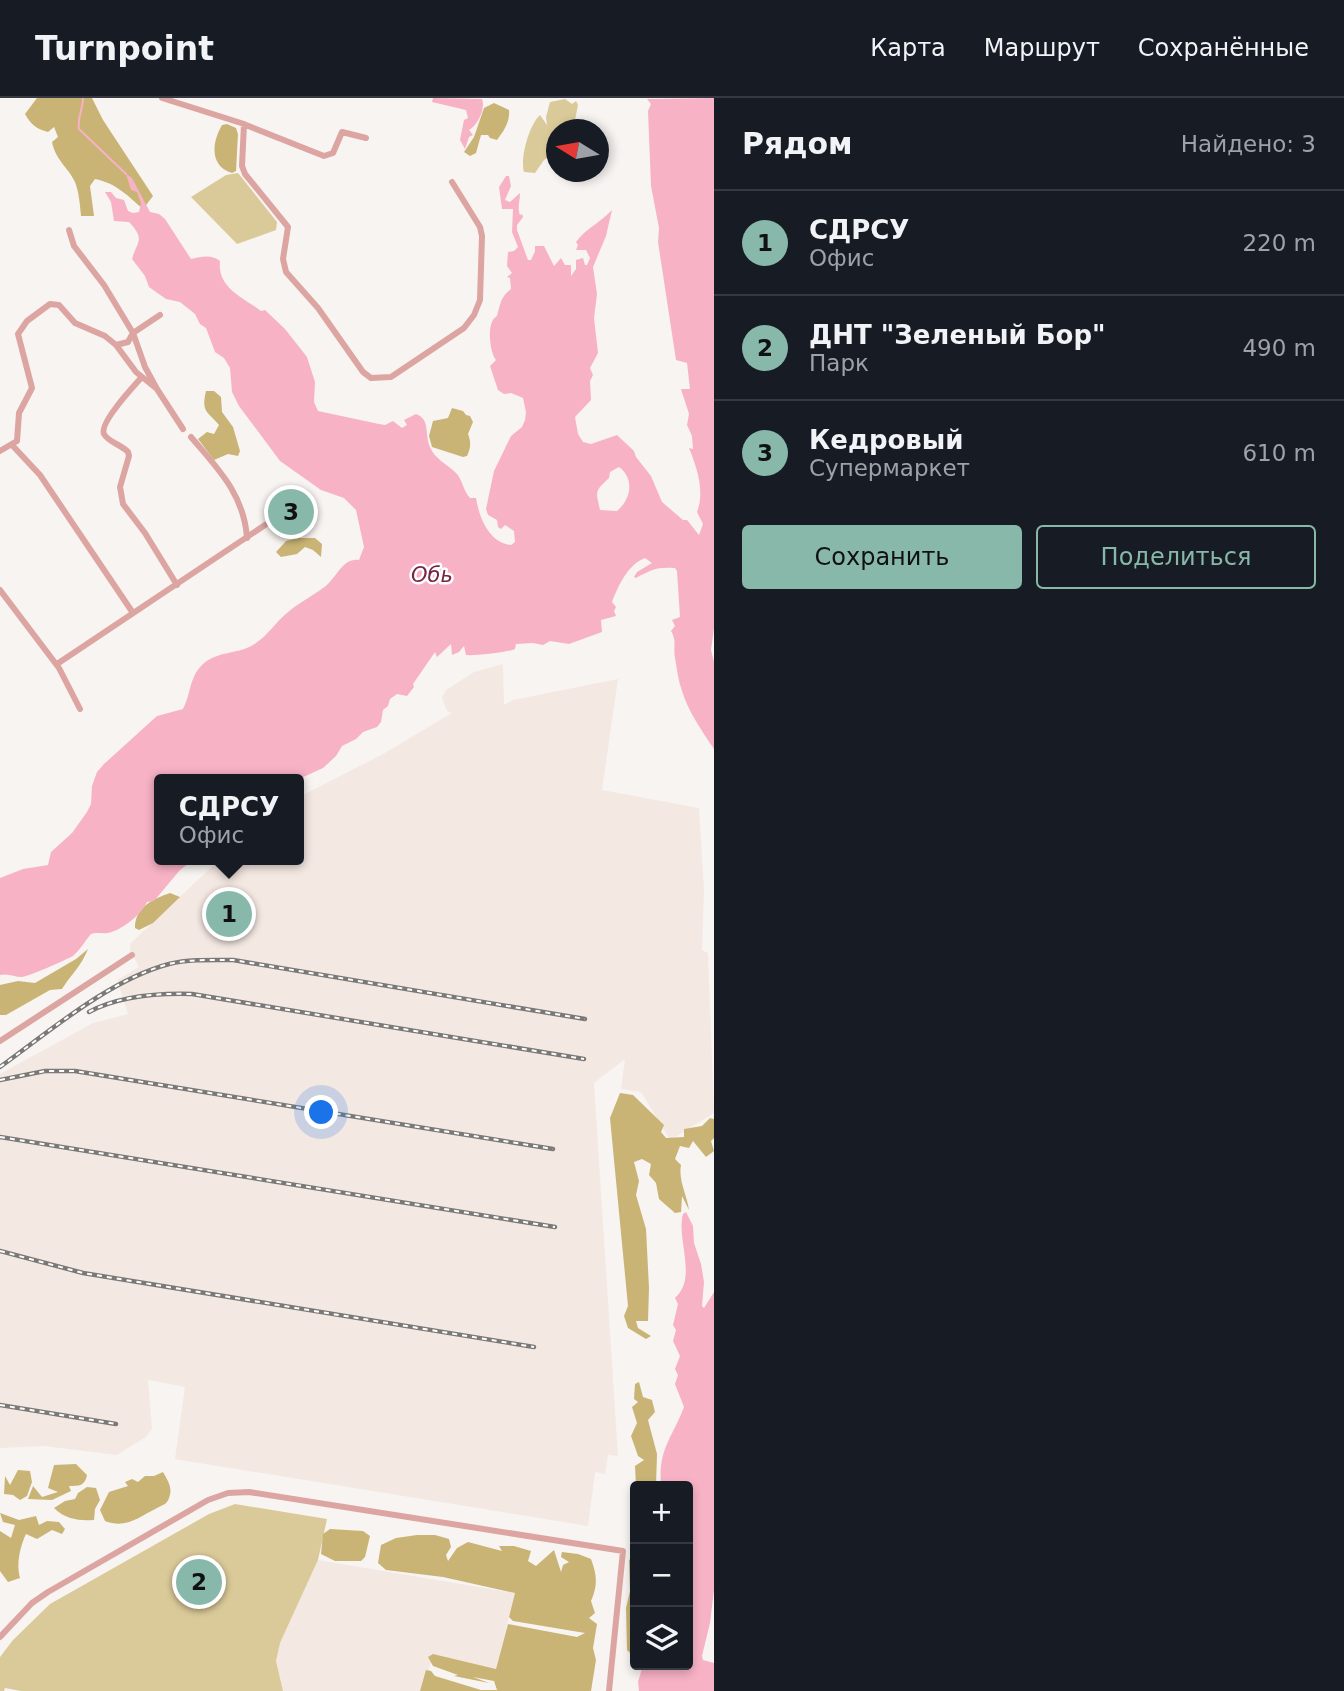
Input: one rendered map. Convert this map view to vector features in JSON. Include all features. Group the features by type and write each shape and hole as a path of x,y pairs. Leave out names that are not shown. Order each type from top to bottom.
{"street":[{"path":"162,98 244,124 324,156 333,153 342,132 366,138"},
{"path":"244,124 242,157 245,174 288,227 283,259 286,272 318,308 363,373 371,378 391,377 458,332 474,315 480,300 482,236 480,227 452,182"},
{"path":"69,230 74,246 104,285 133,333 157,389 183,429"},
{"path":"0,451 17,441 19,413 32,388 19,340 20,329 27,321 54,303 75,323 105,336 116,345 142,377 157,389"},
{"path":"116,345 128,342 133,333 160,315"},
{"path":"142,377 113,413 103,431 128,452 120,488 123,504 145,533 177,585"},
{"path":"191,437 237,496 245,519 247,538"},
{"path":"12,445 40,475 133,613"},
{"path":"57,664 265,525"},
{"path":"0,590 57,664 80,709"},
{"path":"0,1041 132,955"},
{"path":"0,1637 32,1603 48,1592 208,1500 228,1493 249,1492 622,1551 609,1691"}],"shaded area":[{"path":"37,98 92,98 103,120 153,196 143,209 115,187 95,179 90,186 94,216 81,216 75,182 54,149 52,142 58,137 54,127 48,132 41,129 32,124 25,114"},
{"path":"565,99 572,104 576,101 578,105 575,119 546,119 550,102"},
{"path":"494,103 509,110 506,126 497,140 481,135 476,153 470,156 464,152 474,137 484,108"},
{"path":"540,115 546,124 546,159 535,173 524,172 524,150 532,126"},
{"path":"222,125 236,128 238,134 236,171 232,173 219,165 215,153 216,139"},
{"path":"238,173 277,222 276,230 237,244 191,197 226,175"},
{"path":"206,391 214,391 221,397 222,412 233,427 240,451 238,456 228,454 214,460 198,439 207,432 214,434 219,425 205,407"},
{"path":"452,408 463,411 473,422 468,434 470,445 467,456 432,447 429,436 433,421 448,418"},
{"path":"315,538 322,544 321,557 305,547 297,554 281,557 276,552 286,541"},
{"path":"503,664 504,705 513,700 618,679 602,790 699,808 704,889 702,950 708,953 714,1113 670,1140 641,1092 621,1089 625,1059 594,1083 618,1456 608,1455 605,1474 595,1472 588,1526 175,1459 185,1387 148,1380 152,1429 146,1437 117,1455 44,1446 0,1448 0,1074 93,1023 128,1014 117,980 139,967 130,950 130,944 214,865 304,865 304,794 383,754 452,713 447,711 442,698 446,690 474,672"},
{"path":"170,893 180,897 153,923 139,930 135,928 142,909 151,901"},
{"path":"88,949 62,989 50,990 6,1015 0,1015 0,985 18,981 35,983"},
{"path":"620,1093 633,1095 664,1125 661,1132 666,1138 684,1137 684,1129 702,1126 710,1118 714,1119 714,1138 711,1141 714,1151 706,1157 693,1141 689,1148 680,1146 675,1159 681,1165 689,1210 682,1196 681,1212 675,1213 659,1199 656,1183 649,1175 651,1164 642,1159 634,1162 639,1181 636,1195 646,1229 649,1288 648,1321 636,1321 638,1328 651,1336 646,1339 628,1328 624,1316 628,1306 610,1118"},
{"path":"639,1382 643,1397 652,1400 655,1412 648,1420 657,1454 656,1481 636,1481 635,1466 644,1460 638,1456 631,1436 637,1423 632,1407 638,1402 634,1399 635,1384"},
{"path":"76,1464 87,1475 83,1483 69,1486 71,1491 52,1500 28,1499 33,1486 42,1497 58,1492 48,1488 54,1465"},
{"path":"18,1470 30,1471 32,1482 27,1496 20,1500 13,1495 4,1494 5,1476 10,1485"},
{"path":"163,1472 170,1491 166,1503 126,1523 105,1521 100,1510 109,1492 128,1486 125,1482 132,1479 138,1482 145,1476"},
{"path":"87,1487 96,1488 100,1500 95,1509 94,1520 72,1518 54,1508 65,1501 75,1499 78,1493"},
{"path":"235,1504 327,1519 318,1560 280,1643 276,1661 283,1691 21,1691 5,1688 0,1691 0,1657 13,1640 50,1604 209,1514"},
{"path":"0,1513 19,1520 36,1516 39,1525 47,1521 59,1522 65,1529 62,1534 52,1530 37,1539 26,1534 19,1556 20,1578 8,1582 0,1571 0,1531 11,1538 15,1525 3,1522"},
{"path":"330,1529 363,1531 370,1536 365,1557 361,1561 335,1561 321,1554 323,1534"},
{"path":"435,1535 449,1539 451,1547 446,1555 448,1561 457,1548 468,1542 502,1551 499,1546 514,1546 531,1551 528,1561 536,1566 554,1550 561,1572 563,1565 569,1562 561,1557 562,1552 591,1559 596,1580 591,1601 595,1613 589,1618 597,1624 593,1648 596,1660 591,1691 420,1691 426,1670 435,1676 481,1690 497,1690 494,1681 473,1677 489,1683 454,1676 458,1675 433,1666 428,1657 433,1654 496,1669 508,1624 577,1637 585,1633 513,1621 509,1617 515,1593 443,1577 386,1570 378,1563 381,1545 396,1538"},
{"path":"318,1560 515,1593 496,1669 433,1654 423,1691 283,1691 276,1661 280,1643"},
{"path":"630,1591 630,1653 627,1650 626,1608"}],"water":[{"path":"433,98 482,99 482,112 469,130 473,135 469,137 465,149 460,140 464,120 468,118 466,110 432,102"},
{"name":"Обь","path":"714,98 714,628 711,650 714,662 714,749 688,706 679,679 671,631 675,626 672,620 680,617 677,571 675,568 659,568 634,577 637,572 652,563 645,558 633,566 624,577 612,602 616,607 616,616 601,620 602,632 569,644 550,641 543,645 516,644 512,650 484,654 466,655 464,646 452,655 451,644 437,657 435,652 407,696 397,694 390,699 377,727 363,732 342,746 323,768 304,777 304,774 154,774 154,865 186,865 154,901 147,902 136,917 108,933 91,934 73,956 22,977 0,975 0,878 23,869 48,865 51,852 72,833 87,812 97,772 157,716 183,709 195,675 202,665 215,657 256,643 292,609 327,585 345,564 359,560 364,547 356,510 344,498 321,490 280,461 239,406 232,392 230,368 224,358 215,352 206,328 200,324 195,314 180,302 166,299 149,287 145,276 132,259 139,237 129,222 114,221 111,202 105,192 111,192 116,198 124,200 128,211 139,212 141,203 137,192 131,190 126,174 132,178 150,212 165,219 191,259 209,257 220,261 220,270 227,285 261,311 265,310 285,329 307,357 315,382 314,402 318,411 385,425 393,421 402,428 407,425 404,420 416,414 421,417 432,451 457,474 470,498 476,498 486,528 497,539 511,545 515,542 514,531 505,525 501,529 498,527 497,520 488,515 486,509 494,471 511,436 522,427 526,412 523,398 498,390 490,366 496,360 491,347 491,326 502,299 511,289 510,278 507,277 512,273 507,266 508,252 518,247 512,232 513,209 502,209 499,187 506,176 509,176 511,186 505,200 510,202 520,193 519,210 523,217 517,230 528,260 531,260 535,246 544,246 554,266 561,258 565,265 571,265 571,276 576,269 576,260 583,258 587,265 590,258 586,250 576,250 576,242 612,210 606,236 593,267 597,294 594,318 598,353 590,368 593,375 590,381 591,400 575,417 578,434 583,442 591,444 617,435 634,451 651,476 662,502 683,520 687,520 699,535 703,524 697,512 700,488 689,448 693,449 692,436 687,425 689,414 681,389 690,389 687,363 676,360 651,186 648,111 651,104 647,99","holes":["619,467 627,477 628,495 622,506 617,511 600,510 597,495 610,472"]},
{"path":"686,1212 693,1226 694,1243 704,1282 704,1308 714,1292 714,1590 702,1656 703,1660 714,1663 714,1691 639,1691 642,1670 693,1670 693,1481 661,1481 664,1453 684,1407 675,1384 678,1375 675,1369 680,1356 673,1341 676,1330 673,1325 678,1304 675,1298 682,1290 686,1269 682,1235 683,1214"}],"waterway":[{"path":"83,98 79,129 126,174"}],"railway":[{"path":"0,1067 102,994 169,964 193,961 233,960 585,1019"},
{"path":"89,1012 113,1002 139,997 192,994 584,1059"},
{"path":"0,1080 45,1071 75,1071 553,1149"},
{"path":"0,1137 555,1227"},
{"path":"0,1251 83,1273 534,1347"},
{"path":"0,1405 116,1424"}],"place":[{"name":"Кедровый","path":"291,512"},
{"name":"СДРСУ","path":"229,914"},
{"name":"ДНТ \"Зеленый Бор\"","path":"199,1582"}]}
